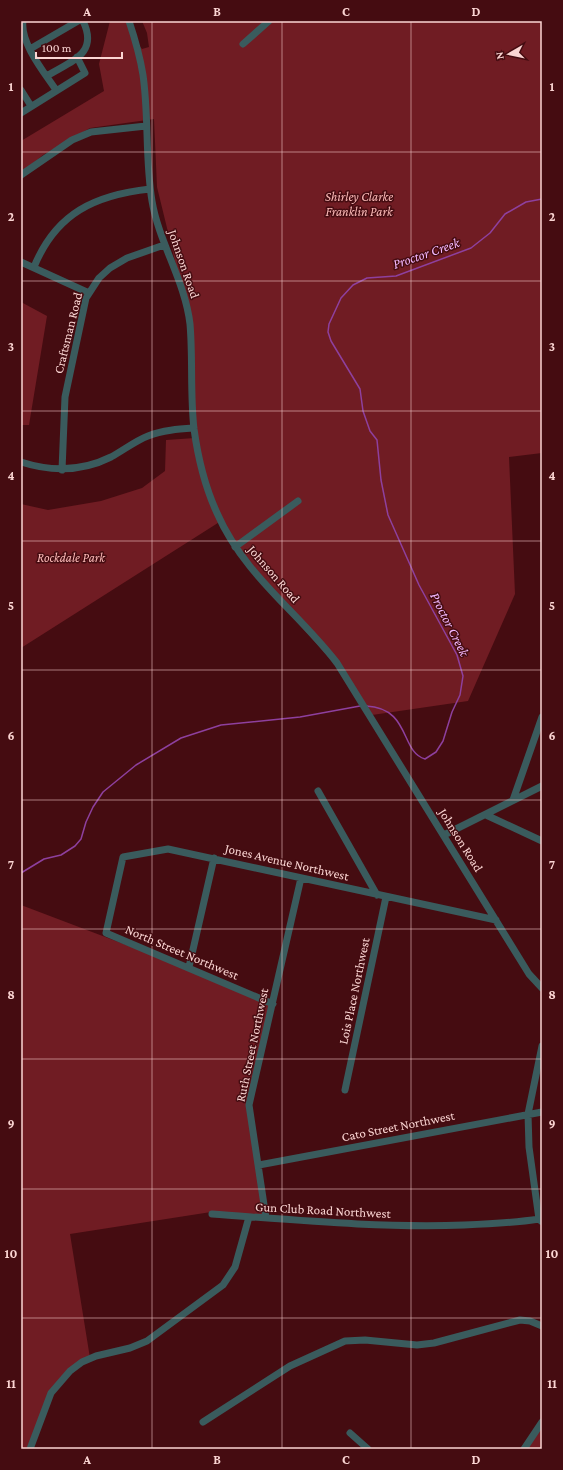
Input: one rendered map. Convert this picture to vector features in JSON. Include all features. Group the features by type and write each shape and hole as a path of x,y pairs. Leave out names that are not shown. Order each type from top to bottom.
{"street":[{"path":"23,21 23,35 30,49 56,90"},
{"path":"30,49 78,21"},
{"path":"47,76 77,58 87,47 89,39 83,21"},
{"name":"Johnson Road","path":"129,21 137,43 143,76 150,189 156,219 164,245 183,293 190,321 194,428 198,457 207,488 218,514 235,547 261,581 327,650 361,702 530,974 542,988"},
{"path":"243,44 269,21"},
{"path":"21,113 85,72 77,58"},
{"path":"21,90 31,106"},
{"path":"21,174 72,140 91,132 146,126"},
{"path":"34,267 52,235 76,213 92,203 111,195 150,189"},
{"name":"Craftsman Road","path":"62,470 65,397 75,346 89,292 99,278 110,268 127,258 164,245"},
{"path":"21,262 89,292"},
{"path":"21,462 39,468 62,470 86,466 101,461 150,435 166,431 194,428"},
{"path":"235,547 298,501"},
{"path":"513,800 542,717"},
{"path":"444,835 542,786"},
{"path":"318,791 377,895"},
{"path":"486,815 542,841"},
{"name":"Jones Avenue Northwest","path":"112,908 123,858 168,848 496,920"},
{"path":"189,968 214,858"},
{"name":"Ruth Street Northwest","path":"266,1218 249,1104 301,878"},
{"name":"Lois Place Northwest","path":"345,1090 386,897"},
{"name":"North Street Northwest","path":"112,908 106,933 273,1004"},
{"path":"541,1219 529,1147 528,1114 542,1046"},
{"name":"Cato Street Northwest","path":"259,1165 542,1112"},
{"path":"212,1214 249,1217"},
{"name":"Gun Club Road Northwest","path":"30,1449 51,1393 70,1371 82,1362 96,1356 130,1348 147,1341 223,1285 235,1267 249,1217 293,1221 416,1227 516,1223 541,1219"},
{"path":"203,1422 290,1366 345,1341 365,1340 417,1345 434,1343 514,1321 530,1320 542,1326"},
{"path":"524,1449 542,1422"},
{"path":"350,1433 368,1449"}],"green space":[{"path":"110,21 129,21 137,43 142,49 149,47 147,33 142,21 542,21 542,453 509,457 515,594 468,701 372,715 350,681 270,592 221,521 21,648 21,504 48,510 101,501 142,488 165,471 166,440 195,438 195,364 177,269 157,187 154,119 90,128 43,155 21,173 21,141 104,91 99,64"},
{"path":"21,302 47,316 29,425 21,425"},
{"path":"21,905 274,1001 251,1105 268,1218 211,1212 70,1234 90,1358 58,1383 32,1449 21,1449"},
{"path":"542,1418 542,1449 520,1449"}],"waterway":[{"name":"Proctor Creek","path":"366,706 380,709 391,714 398,722 417,755 425,759 436,752 443,741 452,712 460,695 463,676 457,655 419,585 388,515 381,480 377,440 370,431 363,411 360,389 331,341 328,332 329,324 341,298 353,285 367,278 396,276 471,248 490,233 505,214 526,202 542,199"},
{"name":"Proctor Creek","path":"21,873 44,859 61,855 75,846 81,839 86,822 93,807 103,792 136,765 181,738 221,725 300,717 360,706"}],"park label":[{"name":"Shirley Clarke Franklin Park","path":"359,204"},
{"name":"Rockdale Park","path":"71,557"}]}
